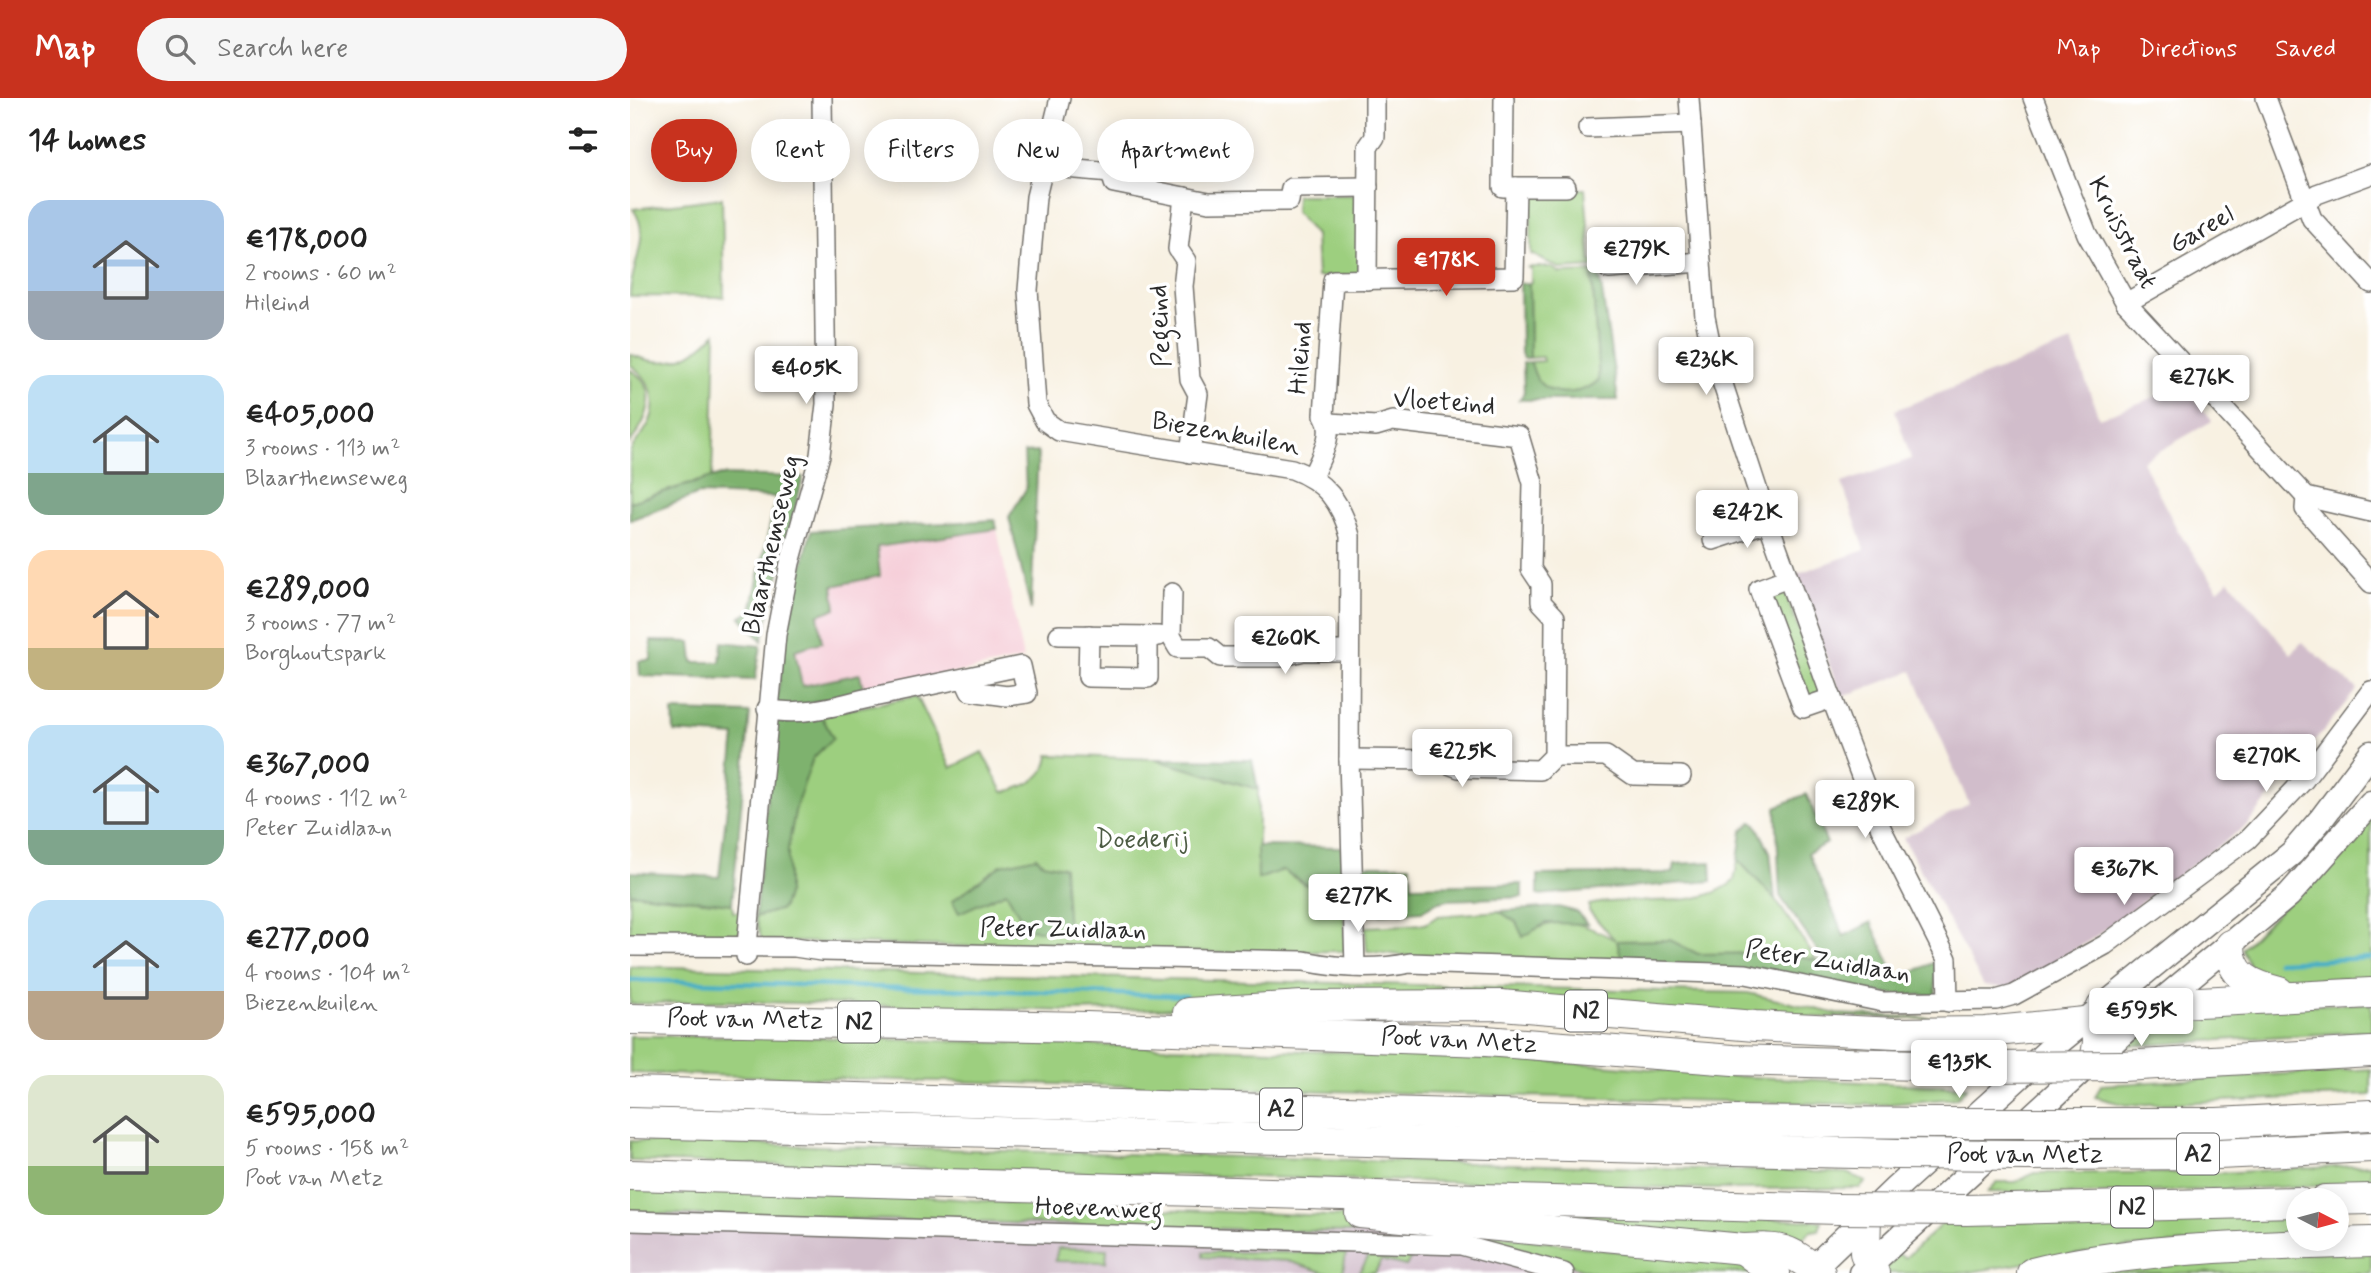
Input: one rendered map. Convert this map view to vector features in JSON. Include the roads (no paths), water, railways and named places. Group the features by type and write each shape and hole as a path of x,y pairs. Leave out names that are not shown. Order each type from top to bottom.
{"highway":[{"path":"2230,945 2232,962 2243,979 2254,986 2292,995"},
{"path":"2109,1063 2093,1014 2157,1003 2371,993"},
{"name":"N2","path":"1087,1027 1168,1014 1302,1006 1402,1004 1528,1006 1768,1027 1895,1033 1986,1032 2093,1014"},
{"name":"Poot van Metz","path":"630,1019 1087,1027 1486,1041 1733,1060 1993,1068 2371,1052"},
{"name":"Poot van Metz","path":"630,1092 1727,1121 2217,1123 2371,1115"},
{"name":"Poot van Metz","path":"630,1123 1898,1154 2218,1154 2371,1147"},
{"name":"Poot van Metz","path":"630,1175 1852,1212 2286,1202"},
{"name":"N2","path":"1282,1195 1323,1209 1743,1249 1784,1249 1813,1271"},
{"path":"2349,1199 2371,1199"},
{"path":"1852,1212 1864,1245 1868,1270"},
{"name":"N2","path":"2032,1273 2119,1255 2172,1250 2371,1242"},
{"path":"1743,1249 1775,1273"}],"main road":[{"path":"1813,1271 1852,1212 2093,1014 2224,911 2291,853 2322,818 2371,752"},
{"path":"1868,1270 2109,1063 2157,1003 2289,895 2371,803"}],"street":[{"name":"Blaarthemseweg","path":"747,951 767,709 776,635 790,563 820,455 826,404 822,98"},
{"name":"Biezenkuilen","path":"1053,119 1058,98"},
{"path":"1367,280 1368,147 1375,137 1375,98"},
{"path":"1504,98 1503,187 1566,187"},
{"path":"1689,98 1706,317 1713,352 1768,522 1880,826 1947,959 1948,1002"},
{"name":"Kruisstraat","path":"2034,98 2087,234 2126,303 2314,499 2305,509 2371,583"},
{"path":"2266,98 2312,219 2371,283"},
{"path":"1588,128 1691,124"},
{"path":"1083,170 1111,172 1114,183 1209,202 1289,201 1291,188 1368,187"},
{"name":"Gareel","path":"2126,303 2317,194 2371,174"},
{"name":"Biezenkuilen","path":"1039,182 1028,290 1036,404 1045,421 1059,431 1292,470 1312,477 1343,511 1350,536 1349,759 1355,960"},
{"path":"1313,282 1514,276 1516,187"},
{"name":"Pegeind","path":"1184,197 1178,248 1186,261 1183,286 1190,379 1198,394 1190,453"},
{"path":"1609,270 1701,262"},
{"name":"Hileind","path":"1312,477 1329,436 1330,424 1324,415 1333,281"},
{"name":"Vloeteind","path":"1330,424 1376,425 1393,421 1519,436 1533,484 1531,569 1541,584 1541,603 1555,617 1554,756"},
{"path":"2314,499 2371,498"},
{"path":"2314,499 2371,512"},
{"path":"1713,540 1768,522"},
{"path":"1788,578 1759,589 1803,708 1832,698"},
{"path":"1172,593 1171,636 1178,648 1209,648 1220,657 1280,657 1303,651 1349,651"},
{"path":"1059,635 1171,636"},
{"path":"1089,635 1088,677 1148,678 1148,636"},
{"path":"767,709 791,713 964,678"},
{"name":"Peter Zuidlaan","path":"630,946 747,951 1304,961 1325,954 1355,960 1392,956 1410,963 1746,974 1782,979 1863,999 1948,1002 1996,1000 2026,990 2105,945 2248,839 2305,780 2371,691"},
{"path":"1349,759 1438,760 1460,768 1540,770 1554,756 1606,757 1633,775 1681,776"},
{"name":"Hoevenweg","path":"630,1221 1461,1245 1564,1273"}],"waterway":[{"path":"2277,962 2371,958"},
{"path":"630,980 1186,996"}],"park label":[{"name":"Doederij","path":"1142,840"}]}
